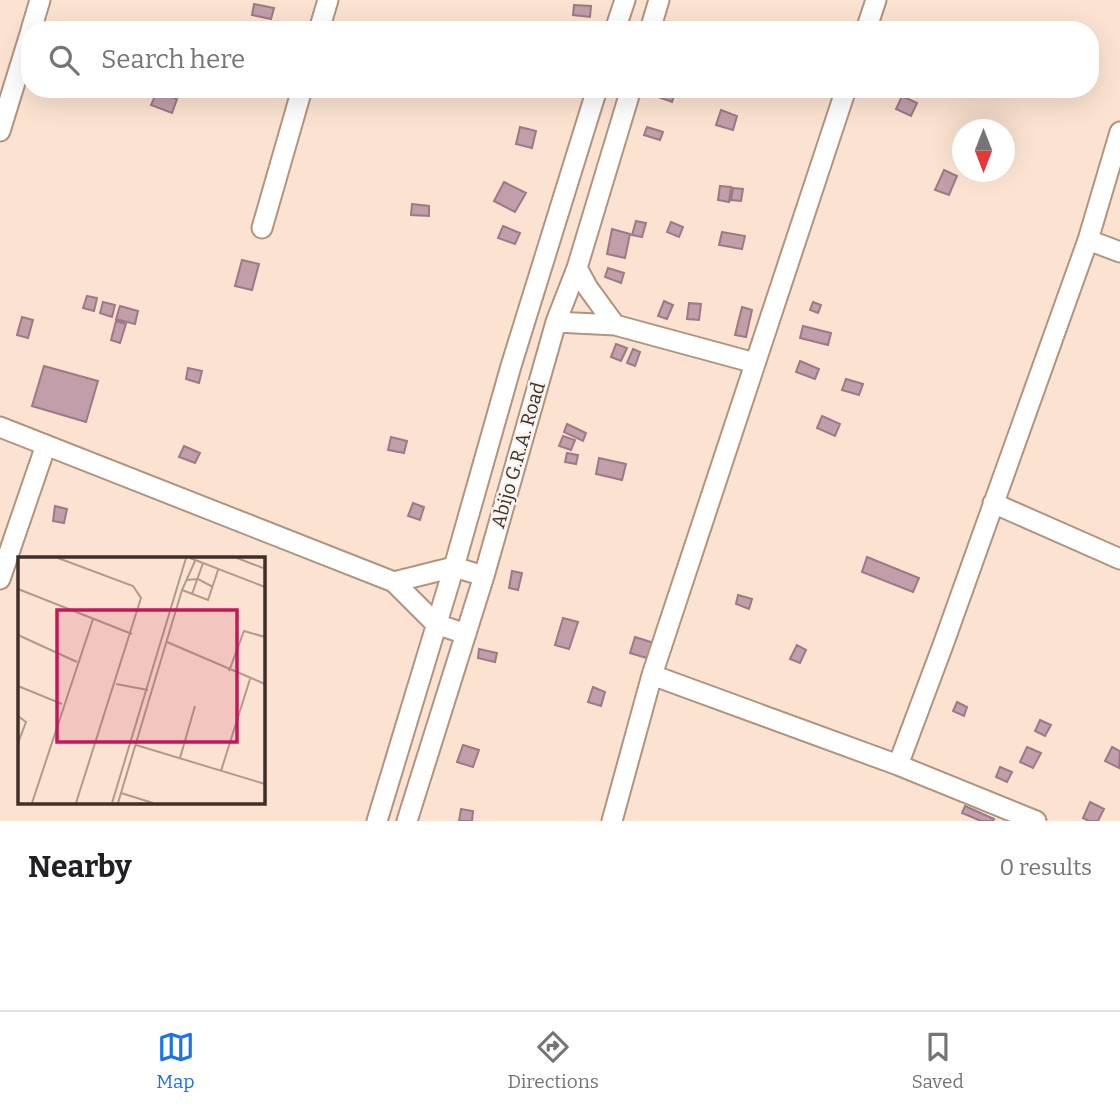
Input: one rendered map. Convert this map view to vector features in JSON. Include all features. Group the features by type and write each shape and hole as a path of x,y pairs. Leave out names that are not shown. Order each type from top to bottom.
{"street":[{"path":"33,21 40,0"},
{"path":"322,21 328,0"},
{"path":"618,21 625,0"},
{"path":"653,21 659,0"},
{"path":"869,21 876,0"},
{"path":"0,131 21,62"},
{"path":"262,228 299,98"},
{"name":"Abijo G.R.A. Road","path":"377,821 454,568 511,366 594,98"},
{"name":"Abijo G.R.A. Road","path":"407,821 484,576 556,322 577,268 628,98"},
{"path":"612,821 652,675 843,98"},
{"path":"898,765 1088,240 1120,132"},
{"path":"1088,240 1120,252"},
{"path":"577,268 615,325"},
{"path":"556,322 615,325 755,363"},
{"path":"0,427 394,582 436,624 466,634"},
{"path":"0,579 46,445"},
{"path":"993,502 1120,559"},
{"path":"394,582 454,568 484,576"},
{"path":"652,675 898,765 1036,821"}],"building":[{"path":"254,4 274,8 271,19 252,15"},
{"path":"574,5 591,6 590,17 573,15"},
{"path":"154,98 177,99 172,113 151,105"},
{"path":"901,98 917,103 911,116 896,109"},
{"path":"721,110 737,116 733,130 716,125"},
{"path":"520,127 536,131 532,148 516,144"},
{"path":"647,127 663,132 660,140 644,135"},
{"path":"944,170 952,174 952,182 954,182 949,195 935,190"},
{"path":"504,182 526,193 515,212 494,201"},
{"path":"720,186 731,187 729,202 718,200"},
{"path":"733,188 743,189 741,201 731,200"},
{"path":"412,204 429,206 429,216 411,215"},
{"path":"636,221 646,223 642,237 632,235"},
{"path":"671,222 683,227 679,237 667,232"},
{"path":"503,226 520,233 515,244 498,238"},
{"path":"612,229 630,234 625,258 607,254"},
{"path":"722,232 745,236 742,249 719,245"},
{"path":"242,260 259,264 252,290 235,286"},
{"path":"608,268 624,273 621,283 605,277"},
{"path":"87,296 97,298 94,311 83,308"},
{"path":"664,301 673,305 667,319 658,316"},
{"path":"103,302 115,305 112,317 100,313"},
{"path":"813,302 821,305 818,313 810,310"},
{"path":"689,303 701,304 699,320 687,319"},
{"path":"120,306 138,311 135,324 116,319"},
{"path":"742,307 752,310 746,337 735,335"},
{"path":"22,317 33,320 28,338 17,335"},
{"path":"116,321 126,324 120,343 111,340"},
{"path":"803,326 831,333 828,345 800,338"},
{"path":"616,344 627,348 621,361 611,357"},
{"path":"633,349 640,352 635,366 627,363"},
{"path":"800,361 819,369 815,379 796,372"},
{"path":"44,366 98,381 86,422 32,406"},
{"path":"188,368 202,371 199,383 186,379"},
{"path":"846,379 863,384 859,395 842,390"},
{"path":"822,416 840,424 835,436 817,428"},
{"path":"567,424 586,433 583,441 564,432"},
{"path":"563,436 575,440 571,450 559,446"},
{"path":"391,437 407,441 404,453 388,450"},
{"path":"184,446 200,453 195,463 179,457"},
{"path":"567,453 578,455 576,464 565,462"},
{"path":"599,458 626,464 622,480 596,474"},
{"path":"413,503 424,507 420,520 408,516"},
{"path":"55,506 67,509 64,523 53,521"},
{"path":"867,557 919,578 913,592 862,572"},
{"path":"512,571 522,573 518,590 509,588"},
{"path":"738,595 752,599 749,609 736,604"},
{"path":"563,618 578,622 569,649 555,645"},
{"path":"635,637 654,643 650,659 630,653"},
{"path":"797,645 806,650 800,663 790,659"},
{"path":"479,649 497,653 495,662 478,658"},
{"path":"593,687 605,692 601,706 588,702"},
{"path":"957,702 967,707 964,716 953,711"},
{"path":"1040,720 1051,725 1045,736 1035,731"},
{"path":"463,745 479,750 473,767 457,762"},
{"path":"1027,747 1041,753 1033,768 1020,762"},
{"path":"1112,747 1120,751 1119,768 1105,761"},
{"path":"1000,767 1012,772 1007,782 996,777"},
{"path":"1090,802 1104,809 1098,821 1083,818"},
{"path":"965,806 994,819 981,821 962,813"},
{"path":"461,809 473,811 472,821 459,821"}]}
